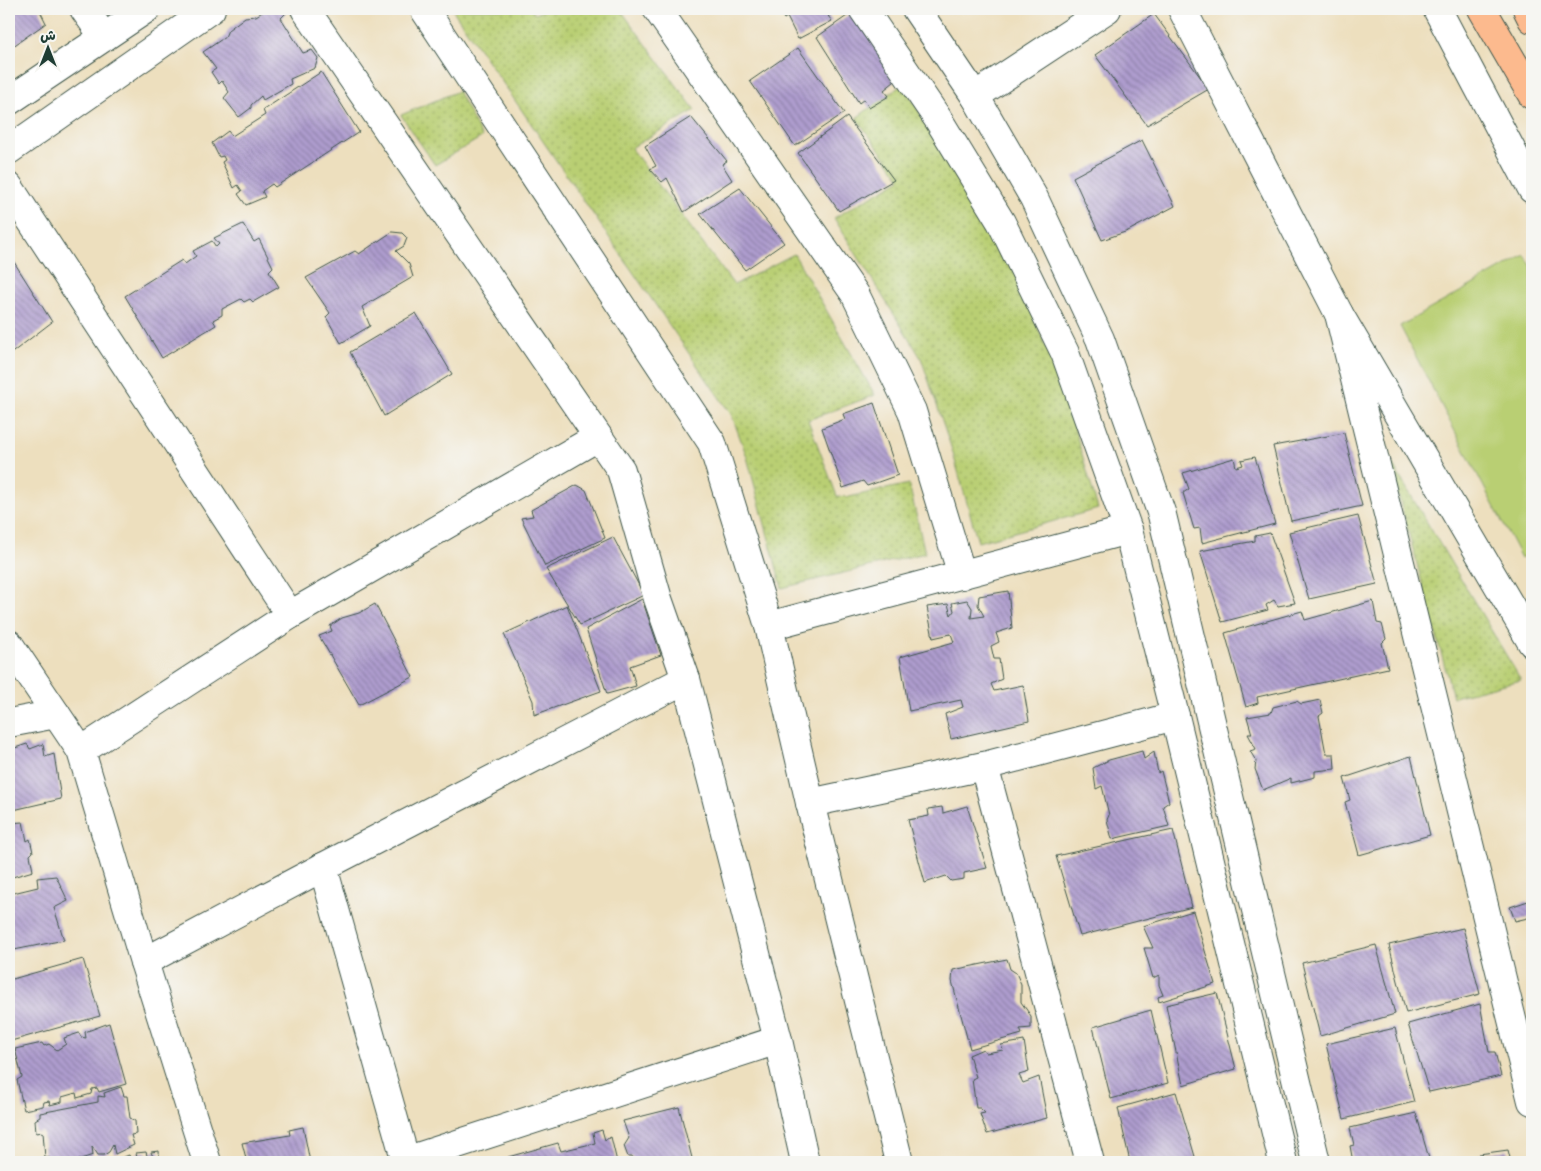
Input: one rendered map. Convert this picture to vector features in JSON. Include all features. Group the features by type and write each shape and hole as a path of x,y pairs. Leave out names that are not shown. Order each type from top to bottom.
{"main road":[{"path":"1482,9 1532,95"},
{"path":"1527,9 1532,19"}],"street":[{"path":"84,9 104,37"},
{"path":"9,101 146,9"},
{"path":"9,150 211,9"},
{"path":"306,9 621,470 658,599 686,679 778,1040 805,1162"},
{"path":"424,9 712,443 769,626 810,803 899,1162"},
{"path":"657,9 855,294 912,411 962,576"},
{"path":"863,9 938,119 1001,222 1065,353 1128,530 1283,1162"},
{"path":"916,9 975,96 1034,198 1100,339 1162,514 1316,1162"},
{"path":"975,96 1107,9"},
{"path":"1182,9 1339,314 1532,643"},
{"path":"1437,9 1532,190"},
{"path":"9,186 290,615"},
{"path":"1339,314 1531,1088"},
{"path":"81,751 290,615 598,437"},
{"path":"769,626 962,576 1128,530"},
{"path":"9,644 81,751 144,962 207,1162"},
{"path":"144,962 686,679"},
{"path":"9,723 56,714"},
{"path":"810,803 984,766 1175,716"},
{"path":"984,766 1090,1162"},
{"path":"323,867 405,1161 778,1040"}],"green space":[{"path":"452,9 531,9 535,14 545,9 620,9 695,110 631,148 734,285 794,254 875,395 808,420 837,496 849,497 909,484 925,553 782,588 747,457 732,416"},
{"path":"903,84 1016,274 1063,389 1098,509 978,542 952,450 921,358 834,218 901,179 856,118"},
{"path":"458,91 482,137 435,165 401,115"},
{"path":"1525,255 1532,267 1532,551 1521,558 1400,326"},
{"path":"1388,457 1521,680 1453,697"}],"building":[{"path":"9,9 39,9 46,23 9,49"},
{"path":"267,9 288,9 281,18 303,53 312,50 318,58 315,68 290,79 291,84 263,100 261,96 251,105 251,108 239,117 224,98 229,92 222,81 219,84 211,72 216,69 203,52 225,37 228,30 245,17 256,16"},
{"path":"778,9 843,9 828,16 832,21 798,39 787,17 784,19"},
{"path":"857,9 905,73 884,90 889,96 869,108 864,99 859,103 817,37"},
{"path":"1154,14 1209,89 1147,125 1095,55"},
{"path":"798,48 844,113 795,146 750,81"},
{"path":"321,72 359,132 275,187 272,184 262,191 265,197 246,205 238,194 242,191 238,185 234,188 222,162 225,160 223,156 219,157 212,143 228,131 232,136 265,115 263,110"},
{"path":"691,117 727,161 722,164 732,180 684,212 667,178 662,182 650,169 656,166 645,146"},
{"path":"847,117 894,180 839,211 798,153"},
{"path":"1142,140 1175,206 1128,231 1102,240 1073,177"},
{"path":"740,188 784,243 745,270 700,214"},
{"path":"243,224 254,242 259,239 273,267 269,271 279,287 253,302 250,299 244,302 241,299 222,309 222,315 213,320 216,325 162,358 125,296 182,260 185,264 196,256 193,251 212,241 216,247 219,244 214,238"},
{"path":"392,232 402,233 407,238 404,246 396,251 409,264 413,277 362,307 370,326 341,343 326,317 330,313 306,278 355,251 359,254"},
{"path":"14,262 52,322 9,355 9,265"},
{"path":"416,313 452,374 384,416 350,352"},
{"path":"874,403 898,475 867,486 863,481 843,488 822,428 845,419 843,414"},
{"path":"1344,433 1362,506 1291,521 1273,446"},
{"path":"1255,457 1275,524 1202,543 1200,528 1194,529 1183,493 1189,489 1183,473 1234,458 1236,467 1243,465 1241,460"},
{"path":"577,485 586,490 605,538 545,566 521,518 533,516 531,510"},
{"path":"1358,516 1377,584 1309,599 1289,532"},
{"path":"1270,533 1295,603 1278,606 1274,600 1266,605 1268,610 1222,622 1200,551 1255,541 1255,536"},
{"path":"613,537 644,595 580,625 546,569"},
{"path":"1008,591 1012,628 996,633 999,642 991,646 994,659 999,659 1002,679 991,684 994,691 1023,685 1029,721 951,739 945,714 963,707 961,700 909,711 900,657 954,642 951,634 933,638 927,607 948,604 951,615 954,611 952,603 967,600 972,608 971,618 984,616 978,605 979,596"},
{"path":"642,599 661,655 630,666 636,686 607,694 586,629"},
{"path":"1373,601 1377,623 1382,624 1386,639 1382,643 1388,668 1257,697 1258,703 1246,707 1225,633 1302,611 1305,620"},
{"path":"375,604 413,677 359,705 319,636 332,631 330,626 342,618 359,613"},
{"path":"567,605 601,691 534,715 533,701 504,634"},
{"path":"1320,700 1323,713 1319,716 1326,754 1334,754 1335,769 1315,771 1315,777 1291,783 1291,778 1263,790 1255,769 1256,761 1250,751 1256,749 1248,734 1252,734 1247,717 1271,713 1273,707 1297,701 1301,704"},
{"path":"27,744 30,749 43,744 45,757 54,754 61,799 9,811 9,750"},
{"path":"1142,751 1144,759 1154,752 1158,773 1161,771 1169,802 1163,806 1169,826 1112,839 1107,820 1109,815 1102,786 1096,789 1093,768 1109,760"},
{"path":"1411,756 1430,835 1359,855 1345,802 1350,800 1344,778"},
{"path":"967,806 987,868 964,873 964,879 951,881 946,876 925,883 908,820 929,816 928,809 942,807 943,813"},
{"path":"23,822 27,841 30,839 33,852 30,855 33,871 9,878 9,823"},
{"path":"1173,830 1192,907 1080,936 1056,856"},
{"path":"56,876 68,901 54,908 64,940 9,951 9,894 38,887 37,878"},
{"path":"1528,901 1532,917 1515,921 1510,907"},
{"path":"1193,911 1215,984 1159,1002 1158,997 1163,995 1159,985 1159,975 1153,978 1144,948 1153,948 1143,926"},
{"path":"1463,928 1480,994 1406,1013 1389,945"},
{"path":"1376,945 1395,1014 1320,1036 1302,963"},
{"path":"83,959 100,1016 11,1041 9,1035 9,980"},
{"path":"1007,959 1010,969 1016,973 1021,984 1021,1002 1031,1016 1031,1028 1020,1029 1022,1034 970,1049 952,981 953,970"},
{"path":"1217,993 1236,1069 1183,1085 1166,1005"},
{"path":"1480,1004 1489,1052 1495,1052 1501,1076 1429,1092 1408,1024"},
{"path":"1151,1010 1168,1083 1111,1099 1093,1027"},
{"path":"109,1023 126,1084 99,1092 97,1088 92,1089 91,1094 77,1098 76,1093 62,1097 62,1102 50,1105 49,1101 44,1102 43,1106 24,1110 17,1080 22,1077 15,1049 42,1043 44,1046 49,1044 57,1050 66,1044 64,1038 79,1033 81,1037 86,1038 85,1032"},
{"path":"1395,1028 1414,1102 1344,1119 1326,1044"},
{"path":"1024,1041 1029,1072 1019,1075 1023,1083 1039,1077 1047,1118 987,1134 980,1114 985,1113 980,1108 976,1108 972,1079 976,1077 969,1055 983,1049 986,1053 1003,1050 1001,1045"},
{"path":"121,1087 124,1096 127,1096 130,1118 135,1121 136,1134 131,1135 134,1145 115,1154 113,1145 109,1152 104,1155 98,1155 92,1146 93,1155 72,1162 50,1162 50,1158 45,1158 43,1132 36,1133 35,1120 40,1117 40,1113 98,1102 98,1096 105,1097 104,1093"},
{"path":"1176,1092 1196,1160 1190,1162 1130,1162 1118,1108"},
{"path":"679,1107 693,1162 634,1162 633,1157 628,1157 624,1146 629,1138 623,1121"},
{"path":"1416,1113 1430,1162 1353,1162 1350,1146 1354,1145 1350,1128"},
{"path":"303,1127 310,1162 247,1162 242,1143 290,1135 289,1130"},
{"path":"602,1130 605,1140 611,1137 617,1162 509,1162 508,1157 558,1143 561,1151 595,1143 593,1133"},
{"path":"1508,1150 1511,1162 1481,1162 1479,1154"},
{"path":"159,1151 160,1162 119,1162 119,1159 129,1155 131,1160 137,1158 136,1153 146,1152 148,1159 153,1157 151,1152"}]}
